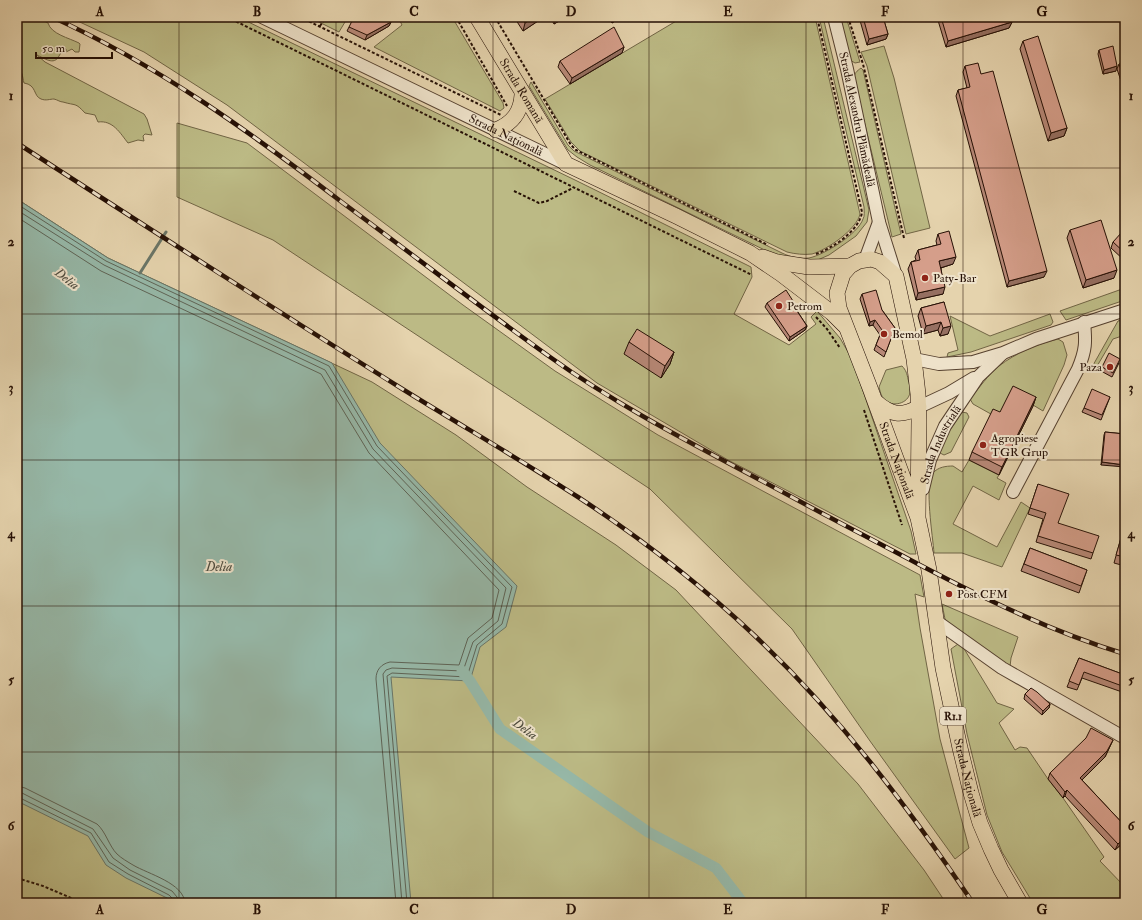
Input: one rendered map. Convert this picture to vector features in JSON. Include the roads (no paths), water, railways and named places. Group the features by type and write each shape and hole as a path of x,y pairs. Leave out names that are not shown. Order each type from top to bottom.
{"main road":[{"name":"Strada Romană","path":"477,17 522,95 566,164"},
{"path":"496,130 505,127 518,113 522,95"},
{"name":"Strada Națională","path":"566,164 750,253 777,262 809,267 850,266"},
{"name":"Strada Națională","path":"750,253 781,274 832,313 848,330"},
{"path":"865,260 871,259 880,262 896,276"},
{"name":"Strada Națională","path":"865,260 859,261 850,266 843,274 837,297 839,308 848,330 870,406 918,518 929,570 947,690 971,793 980,823 991,850 1020,903"},
{"name":"Strada Națională","path":"896,276 914,359 919,407 918,518"},
{"name":"Strada Națională","path":"870,406 884,409 895,414 908,412 919,407"}],"street":[{"name":"Strada Națională","path":"262,17 566,164"},
{"name":"Strada Alexandru Plămădeală","path":"834,17 847,69 879,222 896,276"},
{"path":"865,260 879,222"},
{"name":"Strada Industrială","path":"914,359 939,364 973,362 1003,353 1036,339 1084,322 1125,310"},
{"path":"1012,492 1078,369 1086,342 1084,322"},
{"name":"Strada Industrială","path":"919,407 949,393 978,376 1003,353"},
{"name":"Strada Industrială","path":"918,518 925,477 937,442 949,420 978,376"},
{"path":"936,621 1002,668 1125,738"}],"water":[{"name":"Delia","path":"17,199 108,258 332,363 380,443 517,586 506,627 480,647 470,681 391,677 411,903 171,903 167,898 126,878 106,865 88,836 17,801"}],"waterway":[{"path":"140,273 166,232"},
{"name":"Delia","path":"462,671 470,681 500,729 648,832 716,868 743,903"}],"railway":[{"path":"52,17 129,56 203,102 274,151 550,357 579,377 638,413 698,447 968,590 1071,636 1125,654"},
{"path":"17,143 307,329 578,497 624,528 669,562 734,616 815,697 844,730 898,797 973,903"}],"place":[{"name":"Paty-Bar","path":"925,278"},
{"name":"Petrom","path":"779,306"},
{"name":"Bemol","path":"884,334"},
{"name":"Paza","path":"1110,367"},
{"name":"Agropiese TGR Grup","path":"983,445"},
{"name":"Post CFM","path":"949,594"}]}
